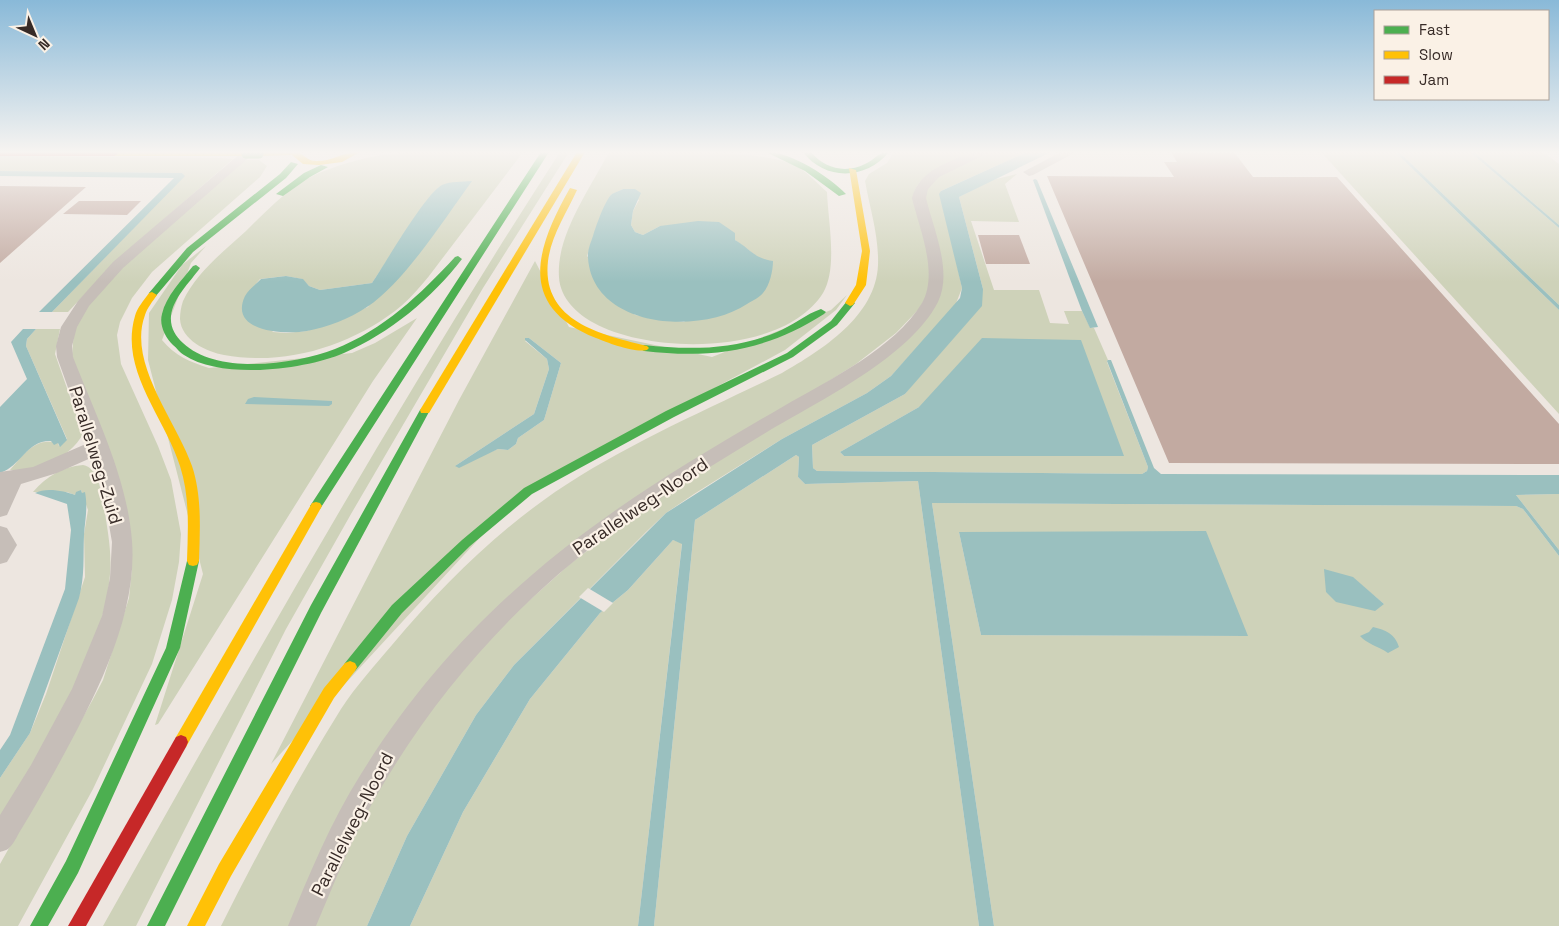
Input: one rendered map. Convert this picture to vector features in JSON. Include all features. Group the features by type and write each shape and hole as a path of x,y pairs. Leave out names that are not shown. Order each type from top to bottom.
{"main road":[{"path":"39,926 72,867 173,648 194,561 194,502 186,464 142,373 137,356 136,336 139,317 156,288 172,268 247,195"},
{"path":"209,233 257,195"},
{"path":"250,218 278,195"},
{"path":"77,926 305,524 515,195"},
{"path":"156,926 316,609 429,403 555,195"},
{"path":"571,195 544,262 544,285 550,300 561,314 590,334 615,344 664,353 716,351 767,340 789,332 808,322 829,304"},
{"path":"196,926 225,870 329,693 397,608 466,543 528,491 670,414 790,355 834,323 853,300 864,273 866,251 856,195"},
{"path":"206,258 178,289 168,308 166,325 168,333 177,346 205,361 233,366 268,367 302,362 352,346 401,318 421,300 513,198"}],"street":[{"name":"Parallelweg-Zuid","path":"0,839 42,771 89,679 117,602 122,571 122,541 111,492 98,447 65,357 64,346 72,320 83,304 118,265 199,195"},
{"name":"Parallelweg-Noord","path":"302,926 360,803 392,748 451,671 497,620 551,570 602,528 708,459 843,380 900,336 924,311 932,300 936,279 920,195"},
{"path":"0,510 7,479 48,468 98,447"},
{"path":"0,534 7,545 0,556"}],"green space":[{"path":"165,195 191,195 116,261 68,312 52,312"},
{"path":"204,195 239,195 152,272 132,298 120,322 117,335 121,364 158,446 171,480 181,534 179,562 172,600 152,664 93,789 18,926 0,926 0,864 103,680 129,598 132,568 130,537 72,355 74,331 88,305 127,262"},
{"path":"285,195 432,195 372,283 320,290 309,286 302,279 286,276 260,279 246,296 273,332 286,333 307,331 368,307 435,195 490,195 417,291 395,311 356,335 314,351 269,358 224,355 203,348 190,339 181,326 180,319 183,301 203,272"},
{"path":"533,195 542,195 483,288 286,629 136,926 103,926 269,632 440,342"},
{"path":"585,195 611,195 597,226 587,256 635,315 684,322 759,258 735,240 660,226 643,235 635,232 631,225 633,211 639,200 632,195 827,195 831,258 828,283 823,293 804,313 779,328 749,338 716,343 682,344 649,341 619,333 594,323 582,315 570,304 560,285 560,261 563,245 568,229"},
{"path":"868,195 914,195 929,261 930,290 919,309 896,333 856,364 802,398 491,615 290,926 221,926 294,788 347,700 429,603 489,544 555,492 638,443 782,373 814,354 844,330 868,300 875,283 878,265 876,233"},
{"path":"926,195 942,195 962,288 955,306 891,376 867,393 782,439 694,494 666,513 646,532 514,665 476,715 407,836 367,926 314,926 342,859 378,787 424,716 503,624 570,564 651,502 811,404 937,302"},
{"path":"962,195 1009,195 1019,222 971,221 994,290 1039,290 1050,323 1069,324 1064,311 1082,311 1090,327 1094,328 1108,360 1107,362 1148,467 1147,471 1142,474 817,471 813,468 812,445 905,394 983,289 959,197","holes":["919,407 1123,455 844,456 840,452"]},
{"path":"1360,195 1440,195 1559,310 1559,414"},
{"path":"1444,195 1521,195 1559,228 1559,305"},
{"path":"1524,195 1559,195 1559,225"},
{"path":"206,246 191,263 162,340 178,354 202,366 209,368 352,353 375,343 417,318 373,381 158,724 155,725 203,574 148,360 149,313 182,265"},
{"path":"535,261 569,327 712,357 831,310 847,295 836,310 785,350 523,491 271,764 459,400","holes":["529,338 561,363 544,420 518,438 516,444 508,450 498,449 455,466 534,414 549,369 547,359 525,341"]},
{"path":"36,329 60,329 55,354 83,434 70,450 52,462 21,470 10,470 26,452 37,444 50,442 58,443 59,446 67,439 26,346 27,339"},
{"path":"796,455 799,457 798,477 805,484 918,481 979,926 654,926 695,520"},
{"path":"83,465 93,471 96,476 104,506 110,556 110,574 106,603 97,634 68,700 0,817 0,778 30,733 46,694 85,577 84,534 88,510 81,490 75,495 67,492 33,492 55,473"},
{"path":"1559,494 1559,550 1516,495"},
{"path":"932,503 1516,506 1523,509 1559,556 1559,926 994,926","holes":["959,532 1247,636 981,635","1352,577 1384,604 1326,592"]},
{"path":"673,540 682,543 638,926 410,926 463,812 530,699 600,613 628,590"}],"water":[{"path":"157,195 166,195 52,312 39,312"},
{"path":"431,195 462,195 409,266 381,296 367,307 346,319 330,325 297,332 273,331 261,328 251,324 244,317 242,308 245,296 261,279 286,276 303,279 309,286 320,290 372,283"},
{"path":"611,195 640,195 633,211 631,225 635,232 643,235 660,226 698,221 719,222 735,233 735,240 761,258 773,261 768,286 762,294 747,304 727,314 703,320 678,322 652,319 628,312 608,299 594,282 588,258 590,244 598,220"},
{"path":"939,195 963,195 959,197 983,289 982,306 905,394 812,445 813,468 817,471 1142,474 1147,471 1148,467 1107,361 1111,360 1154,468 1161,474 1559,475 1559,494 1516,495 1559,550 1559,556 1523,509 1516,506 932,503 994,926 979,926 918,481 805,484 798,477 799,457 796,455 695,520 654,926 638,926 682,544 673,540 628,590 600,613 530,699 463,812 410,926 367,926 407,836 476,715 514,665 666,513 782,439 867,393 891,376 960,298 962,288"},
{"path":"1039,195 1043,195 1098,327 1090,328"},
{"path":"1440,195 1444,195 1559,305 1559,310"},
{"path":"1521,195 1524,195 1559,225 1559,228"},
{"path":"23,329 36,329 27,339 26,346 67,440 60,447 58,443 54,445 51,441 36,445 7,470 0,473 0,407 27,379 11,342"},
{"path":"525,338 529,338 561,363 544,420 518,438 516,444 508,450 498,449 459,468 455,466 534,414 549,369 547,359"},
{"path":"982,338 1081,340 1124,456 844,456 840,452 919,407"},
{"path":"254,397 332,401 332,404 329,406 245,404 248,399"},
{"path":"50,490 75,495 76,492 81,490 82,493 85,492 86,509 83,574 79,598 30,733 0,778 0,750 10,735 65,589 71,530 67,504 35,493"},
{"path":"1206,531 1248,636 981,635 959,532"},
{"path":"1324,569 1353,577 1384,604 1375,611 1336,602 1326,592"},
{"path":"1373,627 1389,633 1399,647 1388,653 1360,636 1369,632"}],"pier":[{"path":"588,588 613,603 604,612 579,597"}],"building":[{"path":"0,195 77,195 0,263"},
{"path":"1055,195 1353,195 1559,424 1559,464 1169,463"},
{"path":"79,201 141,201 127,215 63,214"},
{"path":"978,235 1019,235 1030,264 986,264"}],"traffic: fast":[{"path":"152,295 190,250 259,195"},
{"path":"316,506 517,195"},
{"path":"196,268 176,294 167,312 166,323 170,334 188,353 206,361 228,366 253,367 301,362 322,357 357,343 404,312 432,287 458,259"},
{"path":"350,667 397,609 466,543 528,491 670,414 790,355 834,323 850,303"},
{"path":"644,348 691,352 736,348 780,335 801,325 821,312"},
{"path":"156,926 316,609 425,410"},
{"path":"39,926 72,867 173,648 193,561"}],"traffic: slow":[{"path":"425,410 555,195"},
{"path":"571,195 553,234 544,261 544,281 550,297 560,312 590,333 608,340 644,348"},
{"path":"850,303 861,285 866,251 856,195"},
{"path":"152,295 142,309 139,318 137,339 139,358 144,377 179,447 186,466 194,513 193,561"},
{"path":"181,742 316,506"},
{"path":"196,926 225,870 329,693 350,667"}],"traffic: jam":[{"path":"77,926 181,742"}]}
